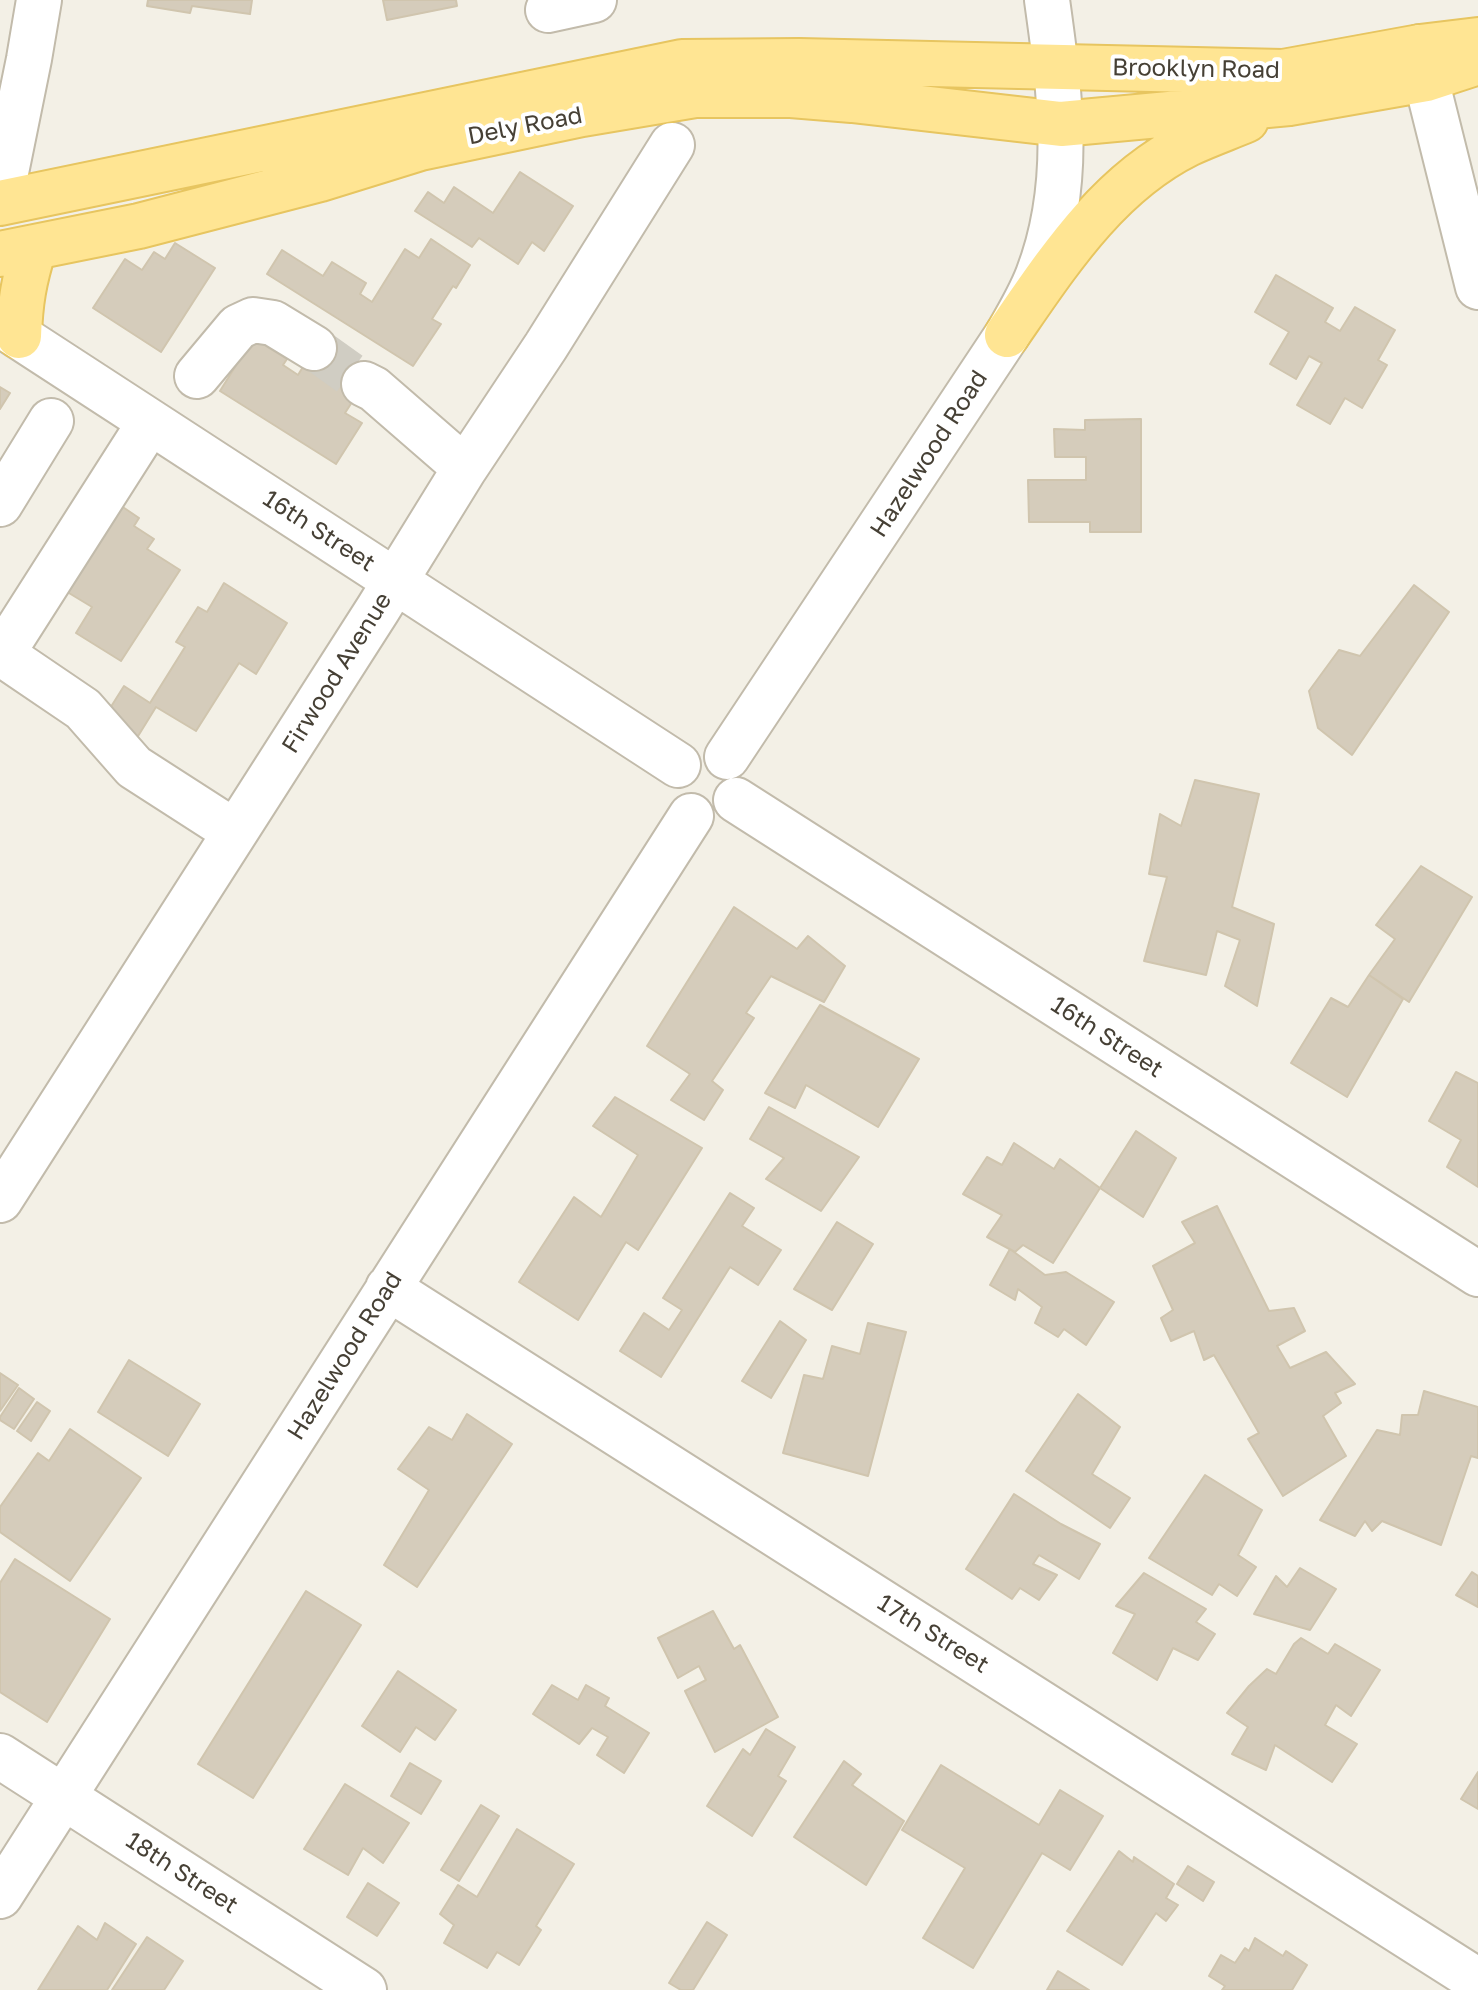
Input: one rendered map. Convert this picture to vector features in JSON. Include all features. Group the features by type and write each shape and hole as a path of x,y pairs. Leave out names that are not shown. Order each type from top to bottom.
{"main road":[{"name":"Brooklyn Road","path":"1061,124 1289,103 1423,63 1478,40"},
{"name":"Dely Road","path":"0,202 682,62 799,61 1056,67"},
{"name":"Brooklyn Road","path":"1056,67 1283,72 1478,62"},
{"name":"Dely Road","path":"17,251 154,223 320,179 420,148 582,114 695,95 791,95 1061,124"},
{"path":"1007,335 1089,222 1148,169 1188,144 1289,103"},
{"path":"10,330 20,305 24,281 17,251"}],"street":[{"path":"0,202 39,0"},
{"path":"548,10 594,0"},
{"name":"Hazelwood Road","path":"727,757 1007,335 1037,278 1052,233 1062,145 1047,0"},
{"path":"1423,63 1478,287"},
{"name":"Firwood Avenue","path":"0,1200 672,145"},
{"path":"197,376 238,327 253,320 273,323 314,348"},
{"name":"16th Street","path":"10,330 678,765"},
{"path":"364,384 374,389 465,468"},
{"path":"0,504 51,421"},
{"path":"150,422 2,654 83,709 134,767 235,832"},
{"path":"706,750 727,757 735,766 740,789 729,810 707,819 691,816 678,805 672,785 678,765 695,752 706,750"},
{"name":"16th Street","path":"736,800 1478,1274"},
{"name":"Hazelwood Road","path":"0,1896 691,816"},
{"name":"17th Street","path":"388,1288 1478,1981"},
{"name":"18th Street","path":"0,1756 364,1990"}],"building":[{"path":"148,0 252,0 250,14 192,6 190,13 147,6"},
{"path":"383,0 456,0 457,6 387,20"},
{"path":"520,172 573,206 544,251 532,242 518,264 479,238 472,247 415,211 428,192 444,203 454,187 493,213"},
{"path":"431,239 470,265 432,319 441,324 413,366 267,274 282,250 323,276 332,262 366,283 360,294 372,302 405,249 419,258"},
{"path":"175,243 215,268 161,352 93,308 125,259 142,270 154,252 165,259"},
{"path":"1276,275 1333,308 1325,322 1340,331 1355,307 1395,330 1378,360 1387,365 1362,408 1345,398 1330,424 1297,405 1322,363 1309,356 1296,379 1270,364 1289,332 1255,312"},
{"path":"253,338 287,359 283,365 298,375 320,339 372,371 345,413 362,423 336,464 220,391"},
{"path":"0,387 10,393 0,409"},
{"path":"1141,419 1141,532 1090,532 1090,522 1029,522 1028,480 1086,480 1086,457 1055,457 1054,429 1085,430 1085,420"},
{"path":"111,499 139,518 134,526 154,539 147,549 180,570 121,661 76,633 92,607 59,587"},
{"path":"224,583 287,623 256,674 239,663 196,731 156,707 135,741 102,721 124,686 150,703 185,647 176,642 198,607 207,612"},
{"path":"1414,585 1449,612 1352,755 1318,728 1309,691 1339,650 1360,656"},
{"path":"1195,780 1259,794 1232,907 1274,924 1257,1006 1225,986 1240,940 1217,931 1206,975 1144,961 1167,877 1149,874 1160,814 1181,826"},
{"path":"1421,866 1472,897 1409,1002 1369,975 1395,939 1376,925"},
{"path":"734,907 797,949 808,936 845,966 824,1002 771,976 746,1013 754,1018 712,1081 723,1090 704,1120 671,1100 690,1074 647,1046"},
{"path":"1369,975 1403,999 1347,1097 1291,1063 1331,998 1348,1007"},
{"path":"820,1005 919,1059 878,1127 806,1085 795,1108 765,1093"},
{"path":"1456,1072 1478,1083 1478,1187 1447,1167 1461,1140 1429,1121"},
{"path":"615,1097 702,1148 638,1250 626,1242 578,1320 519,1282 574,1197 601,1217 638,1155 593,1126"},
{"path":"769,1107 859,1157 821,1211 766,1179 784,1158 750,1139"},
{"path":"1136,1131 1176,1158 1143,1217 1100,1188"},
{"path":"1014,1143 1054,1169 1060,1159 1100,1188 1053,1263 1023,1245 1015,1252 987,1237 1002,1215 963,1194 987,1157 1002,1165"},
{"path":"730,1193 754,1208 742,1226 781,1250 758,1285 730,1267 661,1377 620,1351 644,1313 669,1330 682,1310 663,1298"},
{"path":"1217,1206 1269,1311 1294,1308 1305,1331 1277,1346 1290,1368 1326,1352 1355,1384 1335,1393 1341,1403 1323,1416 1346,1456 1283,1496 1248,1439 1259,1433 1214,1355 1204,1360 1194,1331 1171,1341 1161,1318 1173,1310 1153,1266 1195,1243 1182,1222"},
{"path":"837,1222 873,1244 832,1310 794,1289"},
{"path":"1010,1249 1045,1275 1066,1272 1114,1302 1086,1345 1064,1329 1058,1337 1035,1323 1042,1307 1018,1289 1015,1300 990,1285"},
{"path":"780,1321 806,1340 771,1398 742,1381"},
{"path":"868,1323 906,1332 868,1476 783,1453 804,1375 823,1379 832,1346 860,1354"},
{"path":"129,1360 200,1404 168,1456 98,1412"},
{"path":"0,1373 18,1385 0,1411"},
{"path":"19,1388 34,1399 14,1429 0,1417"},
{"path":"1424,1391 1478,1407 1478,1458 1471,1456 1441,1545 1382,1521 1372,1531 1365,1521 1355,1536 1320,1520 1377,1430 1400,1435 1402,1415 1418,1415"},
{"path":"1078,1394 1120,1427 1092,1474 1130,1498 1110,1528 1026,1471"},
{"path":"37,1402 50,1411 31,1441 17,1431"},
{"path":"467,1414 512,1444 417,1587 384,1565 429,1490 398,1469 429,1427 452,1440"},
{"path":"70,1429 141,1478 70,1581 0,1532 0,1507 38,1453 49,1461"},
{"path":"1205,1475 1262,1510 1238,1555 1256,1567 1237,1596 1219,1584 1212,1595 1149,1558"},
{"path":"1014,1494 1100,1544 1079,1579 1039,1555 1033,1564 1057,1575 1039,1600 1020,1588 1012,1599 966,1569"},
{"path":"15,1559 110,1619 47,1722 0,1692 0,1583"},
{"path":"1300,1568 1336,1589 1310,1630 1254,1614 1276,1576 1287,1587"},
{"path":"1472,1572 1478,1576 1478,1607 1456,1595"},
{"path":"1144,1573 1206,1609 1196,1622 1215,1634 1198,1660 1173,1648 1157,1680 1113,1653 1135,1614 1116,1606"},
{"path":"306,1591 361,1625 253,1798 198,1764"},
{"path":"713,1611 734,1649 740,1645 778,1717 715,1752 685,1691 706,1680 699,1666 678,1678 658,1638"},
{"path":"1301,1638 1328,1654 1335,1644 1380,1670 1351,1716 1336,1705 1325,1725 1357,1744 1332,1782 1275,1745 1266,1770 1232,1754 1248,1727 1227,1713 1267,1669 1276,1674"},
{"path":"398,1671 456,1710 435,1740 416,1727 400,1752 362,1726"},
{"path":"552,1685 578,1700 586,1685 609,1698 605,1706 649,1733 624,1773 597,1755 608,1737 592,1728 579,1744 533,1714"},
{"path":"766,1729 795,1747 778,1776 786,1781 752,1836 707,1806 743,1749 750,1755"},
{"path":"844,1761 861,1774 852,1785 904,1821 866,1885 794,1837"},
{"path":"410,1763 441,1781 421,1814 391,1796"},
{"path":"941,1765 1039,1825 1060,1790 1103,1816 1070,1870 1042,1853 973,1968 923,1938 965,1868 902,1830"},
{"path":"1478,1772 1478,1809 1461,1799"},
{"path":"345,1784 409,1823 383,1863 363,1848 348,1875 304,1849"},
{"path":"481,1805 499,1816 459,1881 441,1870"},
{"path":"517,1829 574,1864 536,1926 541,1930 519,1965 497,1952 487,1968 444,1943 454,1925 440,1914 458,1885 477,1897"},
{"path":"1119,1851 1133,1862 1134,1857 1174,1884 1166,1898 1178,1905 1166,1921 1156,1913 1122,1965 1067,1931"},
{"path":"1188,1866 1214,1882 1203,1901 1177,1884"},
{"path":"368,1883 399,1903 377,1936 347,1917"},
{"path":"707,1922 727,1935 693,1990 681,1990 669,1983"},
{"path":"105,1923 136,1944 107,1990 38,1990 78,1926 97,1940"},
{"path":"147,1937 183,1961 164,1990 112,1990"},
{"path":"1255,1938 1283,1956 1286,1951 1307,1965 1292,1990 1222,1990 1225,1986 1209,1976 1221,1955 1235,1963 1245,1948 1249,1951"},
{"path":"1058,1971 1089,1990 1047,1990"}],"tunnel":[{"path":"314,348 364,384"}]}
